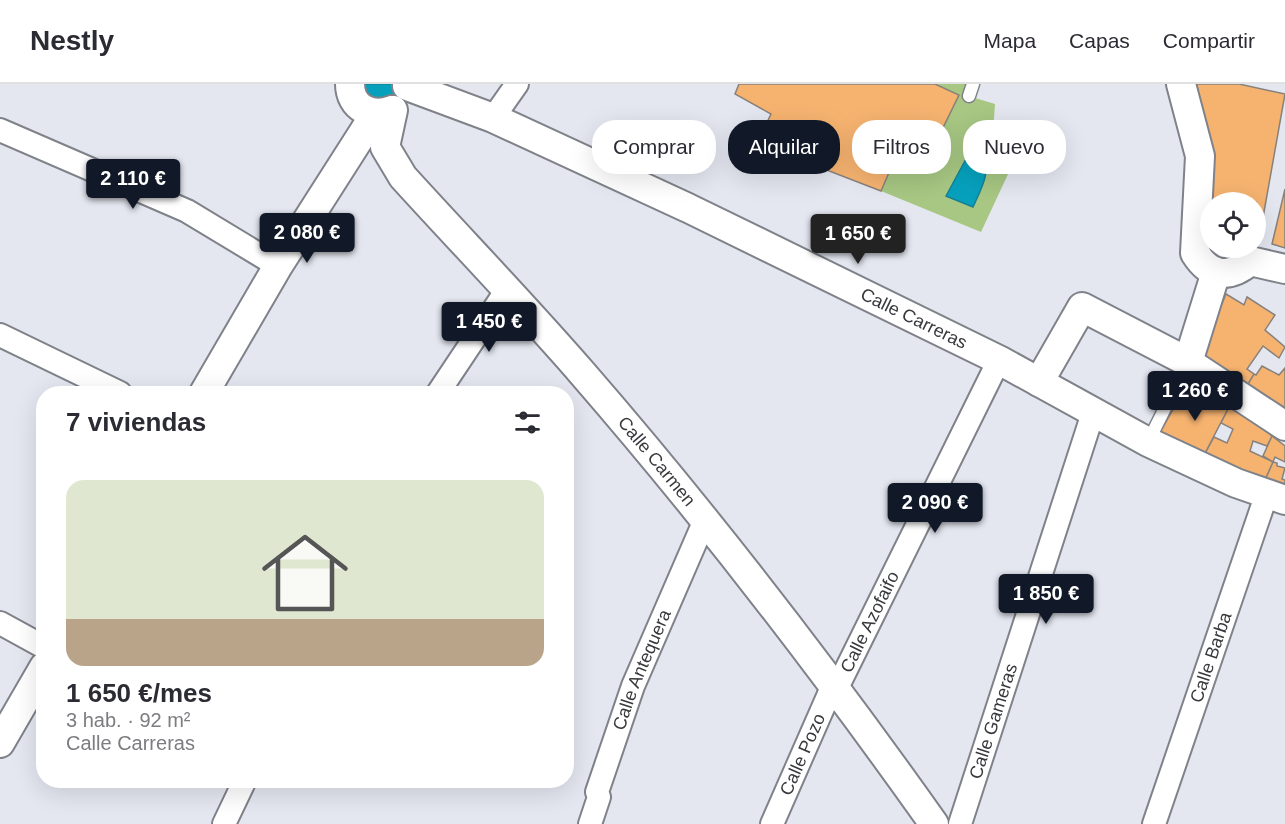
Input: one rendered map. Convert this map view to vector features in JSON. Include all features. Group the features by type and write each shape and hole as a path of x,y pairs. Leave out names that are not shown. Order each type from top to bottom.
{"street":[{"path":"350,84 353,99 358,106 384,112"},
{"path":"493,118 517,84"},
{"path":"1181,84 1200,156 1195,253 1207,269 1216,272 1232,273 1240,270 1250,261 1285,269"},
{"path":"208,386 278,266 384,112 400,104 406,95 407,85"},
{"name":"Calle Carreras","path":"407,85 493,118 688,208 999,360 1148,442 1236,483 1276,497"},
{"name":"Calle Carmen","path":"384,112 385,147 403,177 583,374 705,520 834,687 933,824"},
{"path":"0,130 186,211 278,266"},
{"path":"1188,362 1216,272"},
{"path":"443,386 506,291"},
{"path":"1039,382 1082,307 1188,362 1285,426"},
{"path":"0,335 106,386"},
{"name":"Calle Azofaifo","path":"834,687 999,360"},
{"name":"Calle Gameras","path":"960,824 1093,413"},
{"name":"Calle Barba","path":"1154,824 1276,497"},
{"name":"Calle Antequera","path":"590,824 599,797 597,792 633,686 705,520"},
{"path":"0,623 36,643"},
{"path":"0,744 36,681"},
{"name":"Calle Pozo","path":"772,824 834,687"},
{"path":"224,824 242,788"}],"lane":[{"path":"1148,442 1188,362"}],"green space":[{"path":"935,84 968,84 965,95 995,104 994,120 963,120 963,174 1008,174 981,232 881,191 888,174 951,174 951,120 946,120 958,95"}],"water":[{"path":"357,84 394,84 397,90 396,99 371,104"},
{"path":"963,165 963,174 986,174 973,207 946,196"}],"building":[{"path":"739,84 935,84 959,95 947,120 852,120 852,174 888,174 881,191 837,174 840,174 840,120 768,120 771,114 735,94"},
{"path":"1181,84 1239,84 1285,94 1266,201 1266,192 1200,192 1200,232 1196,231"},
{"path":"1285,189 1285,248 1272,244"},
{"path":"1226,294 1244,305 1247,297 1275,315 1265,330 1285,347 1279,358 1263,346 1247,369 1254,374 1245,389 1199,358"},
{"path":"1262,366 1279,375 1285,368 1285,416 1245,389"},
{"path":"1187,385 1213,401 1221,390 1231,403 1201,461 1158,436"},
{"path":"1231,403 1272,436 1267,446 1253,441 1250,451 1273,462 1263,484 1201,461 1214,437 1227,443 1233,429 1221,423"},
{"path":"1272,436 1285,446 1285,462 1275,457 1273,462 1263,456"},
{"path":"1273,462 1285,468 1282,479 1285,483 1281,494 1262,487"}]}
